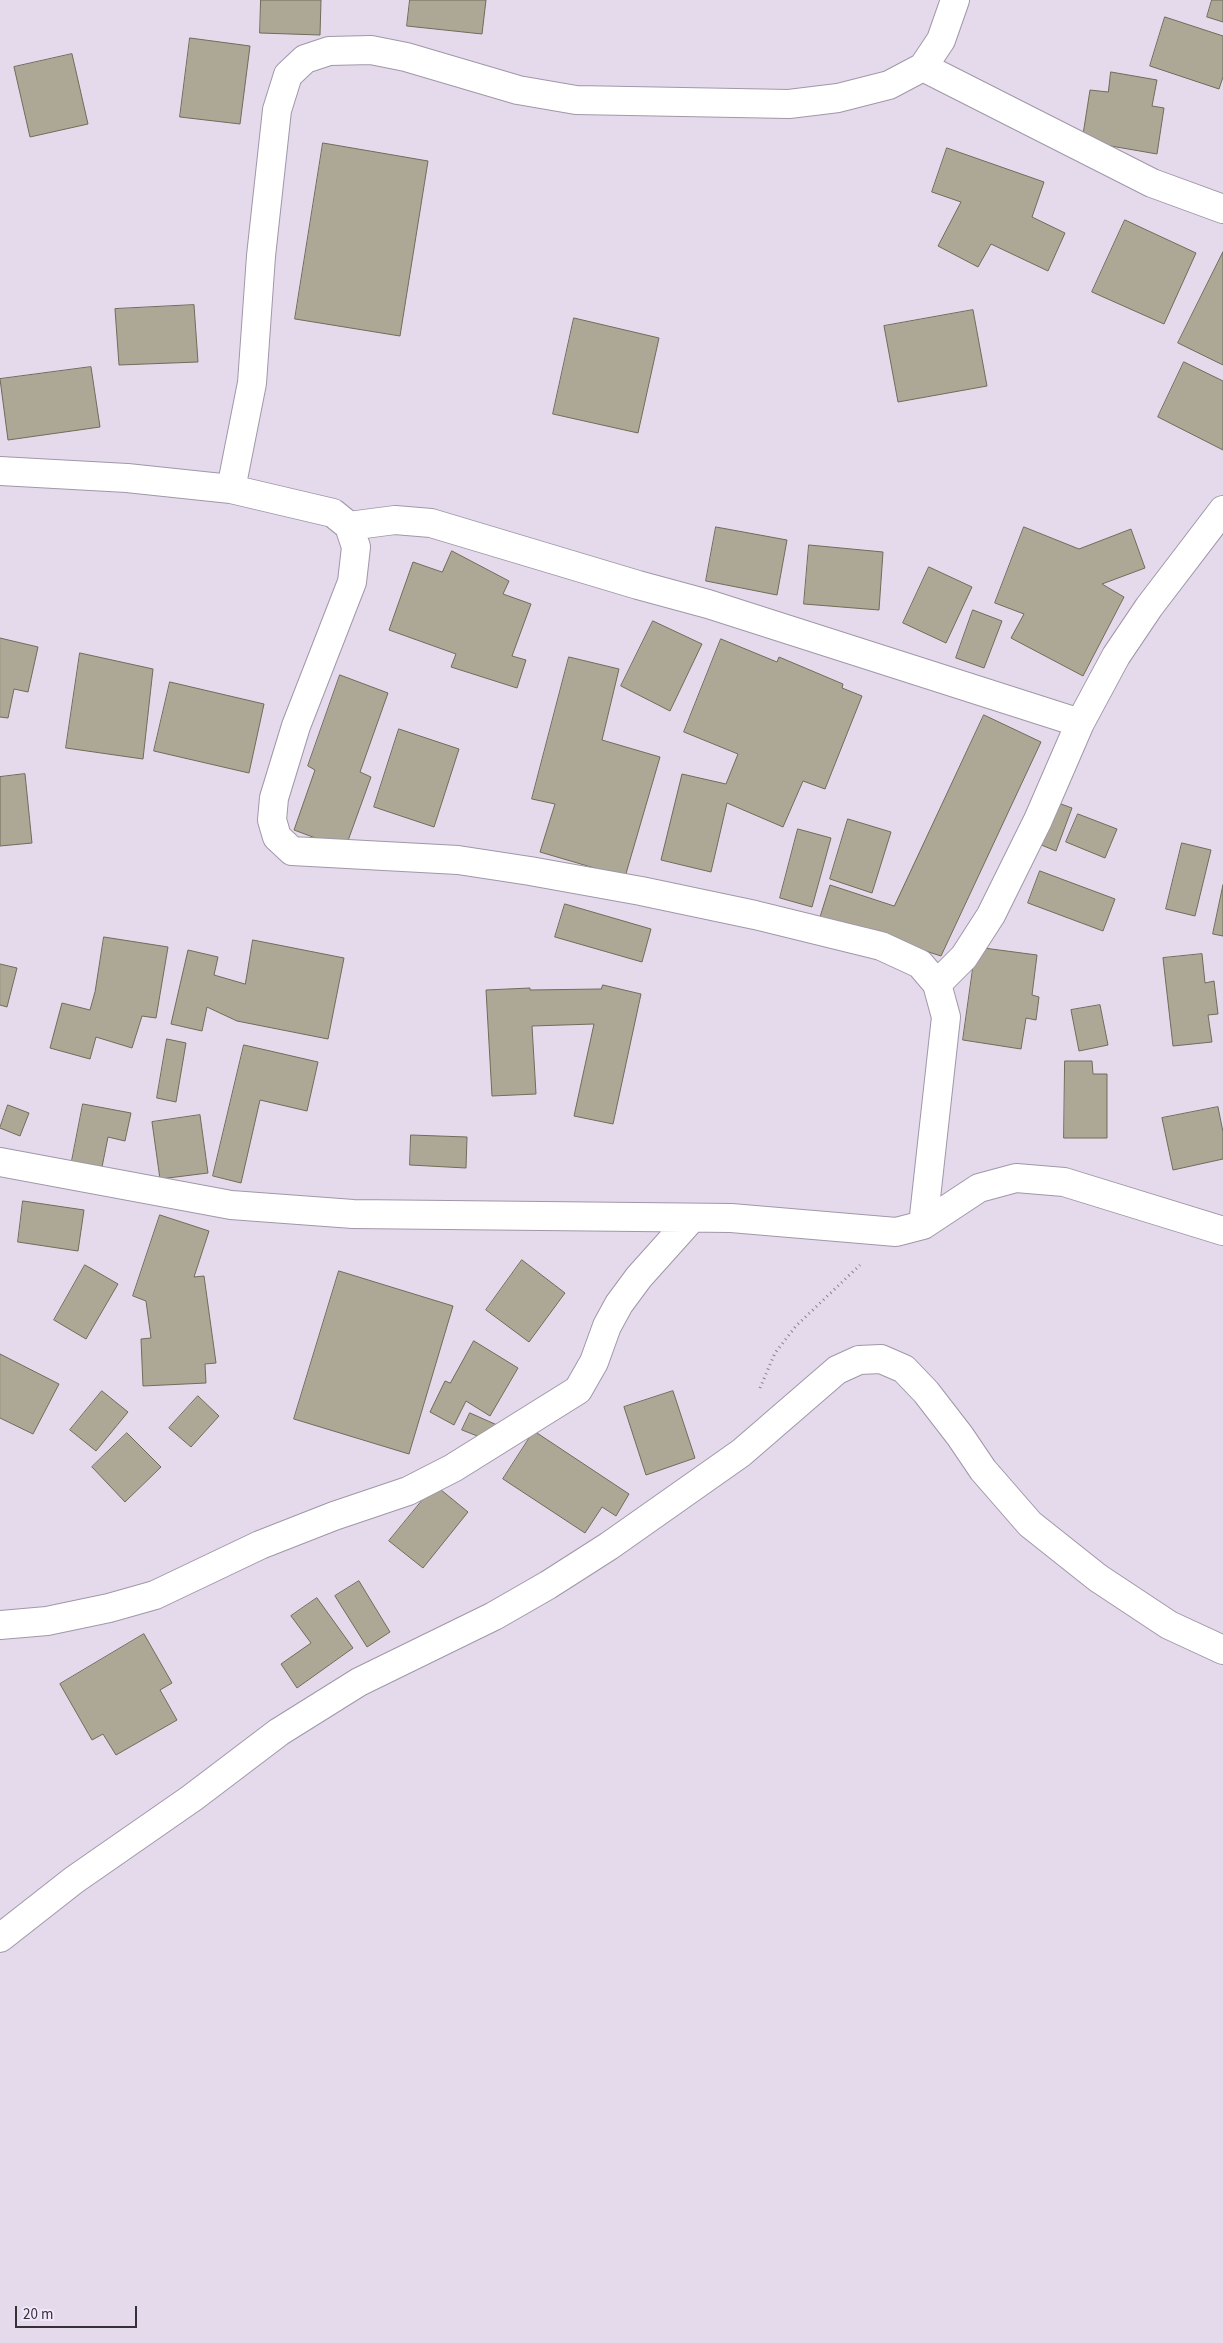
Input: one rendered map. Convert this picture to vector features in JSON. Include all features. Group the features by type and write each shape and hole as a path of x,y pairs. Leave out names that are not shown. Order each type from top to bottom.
{"street":[{"path":"230,489 252,383 261,256 277,110 288,75 305,58 329,51 371,50 406,57 518,90 576,100 701,104 789,104 838,98 889,85 923,67 941,40 955,0"},
{"path":"923,67 1152,184 1223,209"},
{"path":"0,471 127,478 230,489 333,513 349,526 356,547 352,582 296,726 274,798 272,820 277,837 292,851 458,860 641,891 754,915 881,946 920,964 937,984 946,1017 923,1226"},
{"path":"937,984 964,957 991,916 1038,820 1080,723 1116,656 1149,607 1223,510"},
{"path":"349,526 395,520 431,523 708,604 1080,723"},
{"path":"0,1162 231,1205 353,1214 731,1218 896,1232 923,1226 979,1188 1016,1178 1064,1182 1223,1230"},
{"path":"0,1625 47,1621 109,1608 155,1595 260,1545 334,1516 408,1492 453,1468 578,1390 594,1362 607,1326 619,1304 691,1219"},
{"path":"0,1938 74,1880 192,1798 279,1732 359,1682 494,1616 548,1586 609,1546 741,1453 837,1370 859,1360 880,1359 904,1369 926,1392 983,1470 1030,1524 1098,1578 1161,1619 1223,1650"}],"path":[{"path":"758,1392 775,1352 796,1326 896,1232"}],"building":[{"path":"261,0 321,0 320,35 260,33"},
{"path":"410,0 486,0 482,34 407,26"},
{"path":"1212,0 1223,0 1223,22 1207,17"},
{"path":"1165,17 1223,36 1223,77 1219,89 1150,66"},
{"path":"190,38 250,46 240,124 180,117"},
{"path":"72,54 88,124 30,137 14,67"},
{"path":"1111,72 1157,80 1152,106 1164,108 1157,154 1082,141 1090,90 1108,92"},
{"path":"323,143 428,161 400,336 295,319"},
{"path":"947,148 1044,182 1032,217 1065,233 1048,271 991,244 978,267 938,246 961,202 932,192"},
{"path":"1125,220 1196,253 1164,324 1092,292"},
{"path":"1223,252 1223,365 1178,343"},
{"path":"194,305 198,362 119,365 115,309"},
{"path":"973,310 987,386 898,402 884,326"},
{"path":"574,318 659,338 638,433 553,414"},
{"path":"1184,362 1223,381 1223,450 1158,417"},
{"path":"91,367 100,427 8,440 0,379"},
{"path":"716,527 787,540 777,595 706,581"},
{"path":"1024,527 1079,549 1131,529 1145,568 1102,584 1124,597 1083,676 1011,638 1024,614 995,603"},
{"path":"809,545 883,552 879,610 804,604"},
{"path":"452,551 509,581 503,594 531,604 512,656 526,660 517,688 451,667 456,654 389,630 413,562 442,572"},
{"path":"929,567 972,587 946,643 903,623"},
{"path":"973,610 1002,621 984,668 956,658"},
{"path":"653,621 702,644 670,711 621,686"},
{"path":"0,638 38,647 28,692 14,689 8,718 0,717"},
{"path":"721,639 777,662 779,657 843,684 842,688 862,696 825,789 803,781 783,827 727,803 711,872 661,860 682,774 726,784 738,754 684,732"},
{"path":"80,653 153,669 143,759 66,748"},
{"path":"569,657 619,669 602,740 660,757 625,877 540,852 555,804 532,799"},
{"path":"340,675 388,693 360,772 371,777 345,849 294,830 315,770 308,766"},
{"path":"170,682 264,704 249,773 154,751"},
{"path":"984,715 1041,742 941,956 820,917 830,885 894,906"},
{"path":"399,729 459,749 434,827 374,807"},
{"path":"25,774 32,843 0,846 0,777"},
{"path":"1050,800 1072,808 1056,851 1034,842"},
{"path":"1078,814 1117,829 1105,858 1066,842"},
{"path":"848,819 891,832 872,893 830,879"},
{"path":"798,829 831,838 812,907 780,898"},
{"path":"1182,843 1211,850 1195,916 1166,909"},
{"path":"1040,871 1115,899 1103,931 1028,903"},
{"path":"1223,885 1223,936 1213,934"},
{"path":"565,904 651,929 642,962 555,937"},
{"path":"104,937 168,947 156,1018 142,1016 132,1048 96,1037 90,1059 50,1048 62,1003 90,1010 95,992"},
{"path":"253,940 344,958 328,1039 237,1021 207,1007 202,1031 171,1024 188,950 218,957 214,975 245,984"},
{"path":"976,947 1037,955 1032,995 1039,997 1036,1020 1026,1018 1021,1049 963,1040"},
{"path":"1202,954 1205,983 1214,981 1218,1014 1208,1015 1212,1042 1173,1046 1163,958"},
{"path":"0,964 17,968 7,1007 0,1005"},
{"path":"603,985 641,994 613,1124 574,1116 594,1024 532,1026 536,1094 492,1096 486,990 530,988 530,990 601,989"},
{"path":"1100,1005 1108,1045 1079,1051 1071,1010"},
{"path":"167,1039 186,1043 176,1102 157,1098"},
{"path":"244,1045 318,1062 307,1111 260,1100 241,1183 213,1176"},
{"path":"1065,1061 1092,1061 1093,1074 1107,1074 1107,1138 1064,1138"},
{"path":"83,1104 131,1113 125,1141 108,1137 100,1177 70,1171"},
{"path":"8,1105 29,1113 20,1136 0,1128"},
{"path":"1218,1107 1223,1132 1223,1159 1173,1170 1162,1118"},
{"path":"200,1115 208,1173 160,1179 152,1122"},
{"path":"411,1135 467,1137 466,1168 410,1165"},
{"path":"23,1201 84,1210 78,1251 18,1242"},
{"path":"160,1215 209,1231 194,1277 204,1276 216,1363 205,1364 206,1383 143,1386 141,1339 151,1338 146,1301 133,1296"},
{"path":"522,1260 565,1293 529,1342 486,1310"},
{"path":"85,1265 118,1284 86,1339 54,1320"},
{"path":"339,1271 453,1306 409,1454 294,1419"},
{"path":"474,1341 518,1368 490,1416 466,1401 454,1425 430,1412 445,1381 450,1383"},
{"path":"0,1354 59,1384 33,1434 0,1418"},
{"path":"102,1391 128,1412 96,1451 70,1430"},
{"path":"673,1391 695,1458 646,1475 624,1407"},
{"path":"198,1396 219,1416 191,1447 169,1428"},
{"path":"470,1413 497,1425 490,1441 462,1430"},
{"path":"534,1431 629,1494 616,1516 602,1507 585,1533 503,1479"},
{"path":"127,1433 161,1467 125,1502 92,1467"},
{"path":"435,1485 468,1512 423,1568 389,1541"},
{"path":"359,1581 390,1632 367,1647 335,1596"},
{"path":"317,1598 353,1648 297,1688 281,1664 311,1643 291,1616"},
{"path":"144,1634 172,1683 160,1690 177,1720 116,1755 103,1734 92,1740 60,1684"}]}
